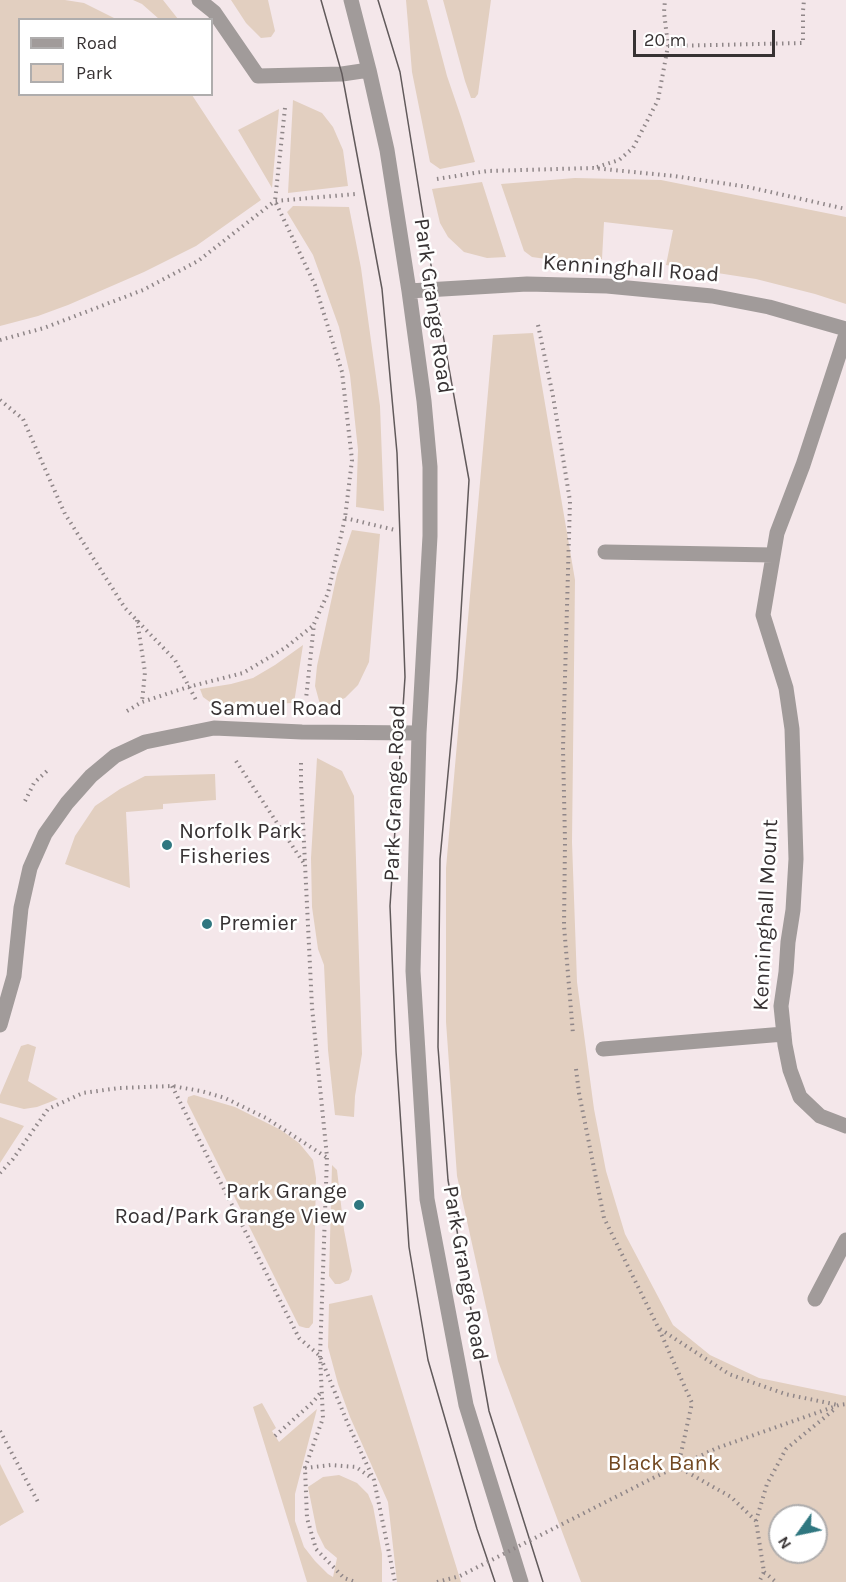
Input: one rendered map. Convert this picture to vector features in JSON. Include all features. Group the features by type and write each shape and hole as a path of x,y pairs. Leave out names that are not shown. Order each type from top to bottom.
{"street":[{"path":"199,0 214,12 258,76 342,75 369,70"},
{"name":"Park Grange Road","path":"351,0 387,150 424,401 430,466 430,536 419,733 413,971 427,1199 466,1405 521,1582"},
{"name":"Kenninghall Road","path":"409,291 527,284 607,286 712,296 769,307 846,329"},
{"name":"Kenninghall Mount","path":"846,334 803,465 777,533 763,615 786,687 792,729 796,859 793,910 781,1006 789,1070 800,1097 820,1116 846,1126"},
{"path":"604,552 773,555"},
{"name":"Samuel Road","path":"0,1025 14,976 21,908 30,868 45,834 67,803 91,776 115,756 145,742 214,728 302,732 419,733"},
{"path":"603,1049 784,1034"},
{"path":"815,1299 846,1240"}],"path":[{"path":"593,168 619,160 633,148 658,100 668,46 665,0"},
{"path":"668,46 803,43 804,0"},
{"path":"286,98 276,201 315,285 342,372 352,460 345,518 328,593 314,624 302,732 301,782 312,1007 327,1157 320,1356 323,1418 305,1468 307,1518 316,1549 345,1578 355,1582"},
{"path":"437,179 487,171 593,168 674,176 748,187 846,209"},
{"path":"0,340 44,328 143,290 198,261 276,201 356,194"},
{"path":"538,325 553,396 570,501 563,748 564,926 573,1034"},
{"path":"0,400 23,418 65,514 125,608 175,660 201,708"},
{"path":"345,518 395,530"},
{"path":"137,620 145,672 142,702"},
{"path":"230,753 305,865"},
{"path":"577,1069 579,1093 604,1218 658,1327 692,1403 678,1467"},
{"path":"0,1173 13,1159 48,1109 83,1093 119,1088 172,1086 201,1090 225,1098 266,1118 327,1157"},
{"path":"172,1086 299,1338 320,1356 374,1480 395,1582"},
{"path":"658,1327 729,1374 785,1394 838,1405"},
{"path":"275,1436 323,1391"},
{"path":"437,1582 460,1576 717,1448 846,1404"},
{"path":"759,1582 764,1572 756,1521 767,1484 786,1449 838,1405"},
{"path":"0,1431 38,1502"},
{"path":"305,1468 356,1467 374,1480"},
{"path":"678,1467 730,1497 756,1521"},
{"path":"764,1572 776,1582"}],"green space":[{"path":"0,0 65,0 84,3 114,18 18,18 18,96 193,96 261,200 196,246 144,272 68,305 0,326"},
{"path":"133,0 163,0 177,18 158,18 142,4"},
{"path":"231,0 268,0 275,31 271,37 261,38 246,23"},
{"path":"406,0 427,0 447,76 475,162 440,169 430,162 412,72"},
{"path":"443,0 491,0 478,94 475,98 471,98 465,81"},
{"path":"293,100 322,113 333,127 343,150 348,186 288,193"},
{"path":"279,109 272,188 238,130"},
{"path":"575,178 661,180 846,217 846,304 756,279 666,265 673,230 604,222 602,259 553,260 532,257 524,251 501,184"},
{"path":"482,182 506,257 487,258 464,252 448,237 440,223 432,189"},
{"path":"293,206 349,207 361,268 380,406 384,511 356,507 358,450 350,375 339,327 313,255 287,212"},
{"name":"Black Bank","path":"533,333 575,580 572,842 577,982 594,1109 606,1171 625,1234 673,1325 710,1355 759,1378 846,1396 846,1582 581,1582 498,1361 457,1176 446,1022 446,868 493,335"},
{"path":"352,530 380,534 369,662 358,685 345,698 321,708 315,686 317,666 337,574"},
{"path":"303,645 294,703 214,705 203,697 200,689 253,678"},
{"path":"317,758 342,771 354,796 362,1054 354,1117 335,1115 328,1050 324,965 318,949 312,907 311,858"},
{"path":"215,774 216,800 163,804 163,809 126,812 130,888 65,864 75,836 95,806 120,789 145,776"},
{"path":"28,1044 36,1047 28,1081 58,1099 24,1109 0,1103 0,1095 21,1046"},
{"path":"194,1095 235,1107 281,1130 299,1143 313,1160 316,1178 313,1323 309,1328 299,1326 187,1102 188,1097"},
{"path":"0,1117 24,1126 0,1163"},
{"path":"332,1165 337,1170 344,1230 352,1271 349,1280 340,1284 335,1284 329,1276"},
{"path":"372,1295 461,1582 397,1582 388,1502 350,1417 328,1347 329,1304"},
{"path":"262,1403 276,1428 272,1431 279,1442 317,1409 295,1494 295,1521 304,1547 315,1561 333,1577 337,1558 325,1548 317,1532 308,1487 323,1477 339,1475 357,1483 368,1494 373,1506 382,1554 382,1582 307,1582 253,1407"},
{"path":"0,1464 24,1512 0,1526"}],"tram line":[{"path":"321,0 342,74 382,289 397,453 405,677 390,906 396,1051 409,1247 428,1360 477,1529 495,1582"},
{"path":"378,0 400,72 435,290 469,480 457,678 440,859 438,1047 448,1180 489,1411 543,1582"}],"place":[{"name":"Norfolk Park Fisheries","path":"167,845"},
{"name":"Premier","path":"207,924"},
{"name":"Park Grange Road/Park Grange View","path":"359,1205"}]}
